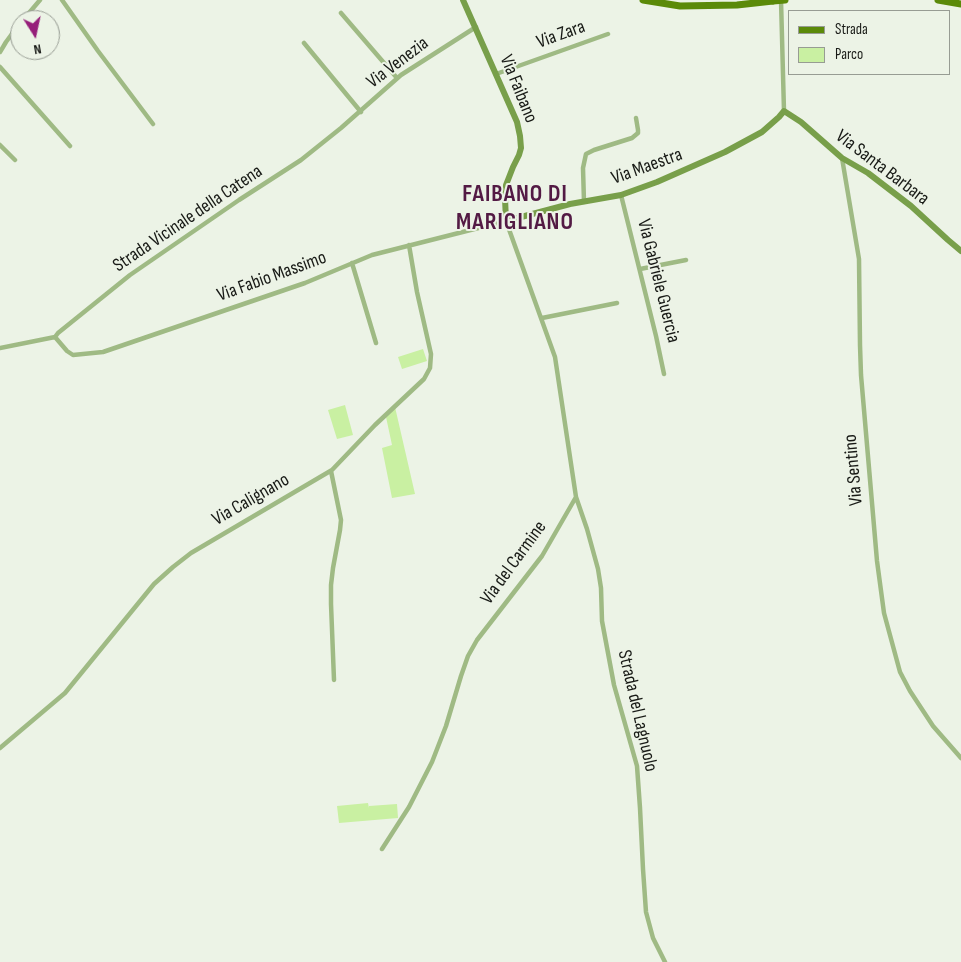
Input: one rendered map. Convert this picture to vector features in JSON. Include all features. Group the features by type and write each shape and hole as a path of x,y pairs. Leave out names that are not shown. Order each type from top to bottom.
{"main road":[{"path":"643,0 680,6 737,5 785,0"},
{"path":"938,0 961,4"}],"street":[{"path":"32,10 40,0"},
{"path":"62,0 153,124"},
{"name":"Via Faibano","path":"463,0 517,122 520,136 521,148 506,185 506,221"},
{"path":"777,1 784,111"},
{"path":"341,13 397,78"},
{"name":"Via Venezia","path":"341,128 397,78 476,27"},
{"name":"Via Zara","path":"496,74 608,34"},
{"path":"0,52 10,37"},
{"path":"304,43 361,112"},
{"path":"0,67 70,146"},
{"name":"Via Santa Barbara","path":"784,111 801,122 842,158 868,173 911,206 961,250"},
{"name":"Via Maestra","path":"506,221 621,195 684,170 762,132 784,111"},
{"path":"584,202 583,168 586,154 632,138 638,133 636,118"},
{"name":"Strada Vicinale della Catena","path":"55,337 130,275 239,200 287,170 341,128"},
{"path":"0,144 14,160"},
{"name":"Via Sentino","path":"842,158 859,258 861,375 880,588 884,613 900,672 910,691 933,726 961,758"},
{"name":"Via Gabriele Guercia","path":"621,195 664,374"},
{"path":"506,221 555,357 576,497"},
{"name":"Via Fabio Massimo","path":"55,337 73,355 103,352 305,283 372,255 506,221"},
{"name":"Via Calignano","path":"0,748 65,693 154,584 173,566 191,553 331,470 424,379 430,368 430,345 417,292 409,245"},
{"path":"640,269 686,260"},
{"path":"352,263 376,344"},
{"path":"542,318 617,302"},
{"path":"0,348 55,337"},
{"path":"331,470 341,520 331,585 334,680"},
{"name":"Via del Carmine","path":"382,849 409,808 432,762 468,656 477,640 542,556 576,497"},
{"name":"Strada del Lagnuolo","path":"576,497 598,569 601,588 602,621 614,685 637,766 646,912 653,938 665,962"}],"green space":[{"path":"423,349 427,361 402,369 398,357"},
{"path":"345,405 353,435 337,439 328,410"},
{"path":"395,407 415,494 392,498 382,448 392,445 386,417"},
{"path":"368,803 369,808 369,806 397,804 398,818 339,823 337,806"}],"district":[{"name":"FAIBANO DI MARIGLIANO","path":"515,209"}]}
